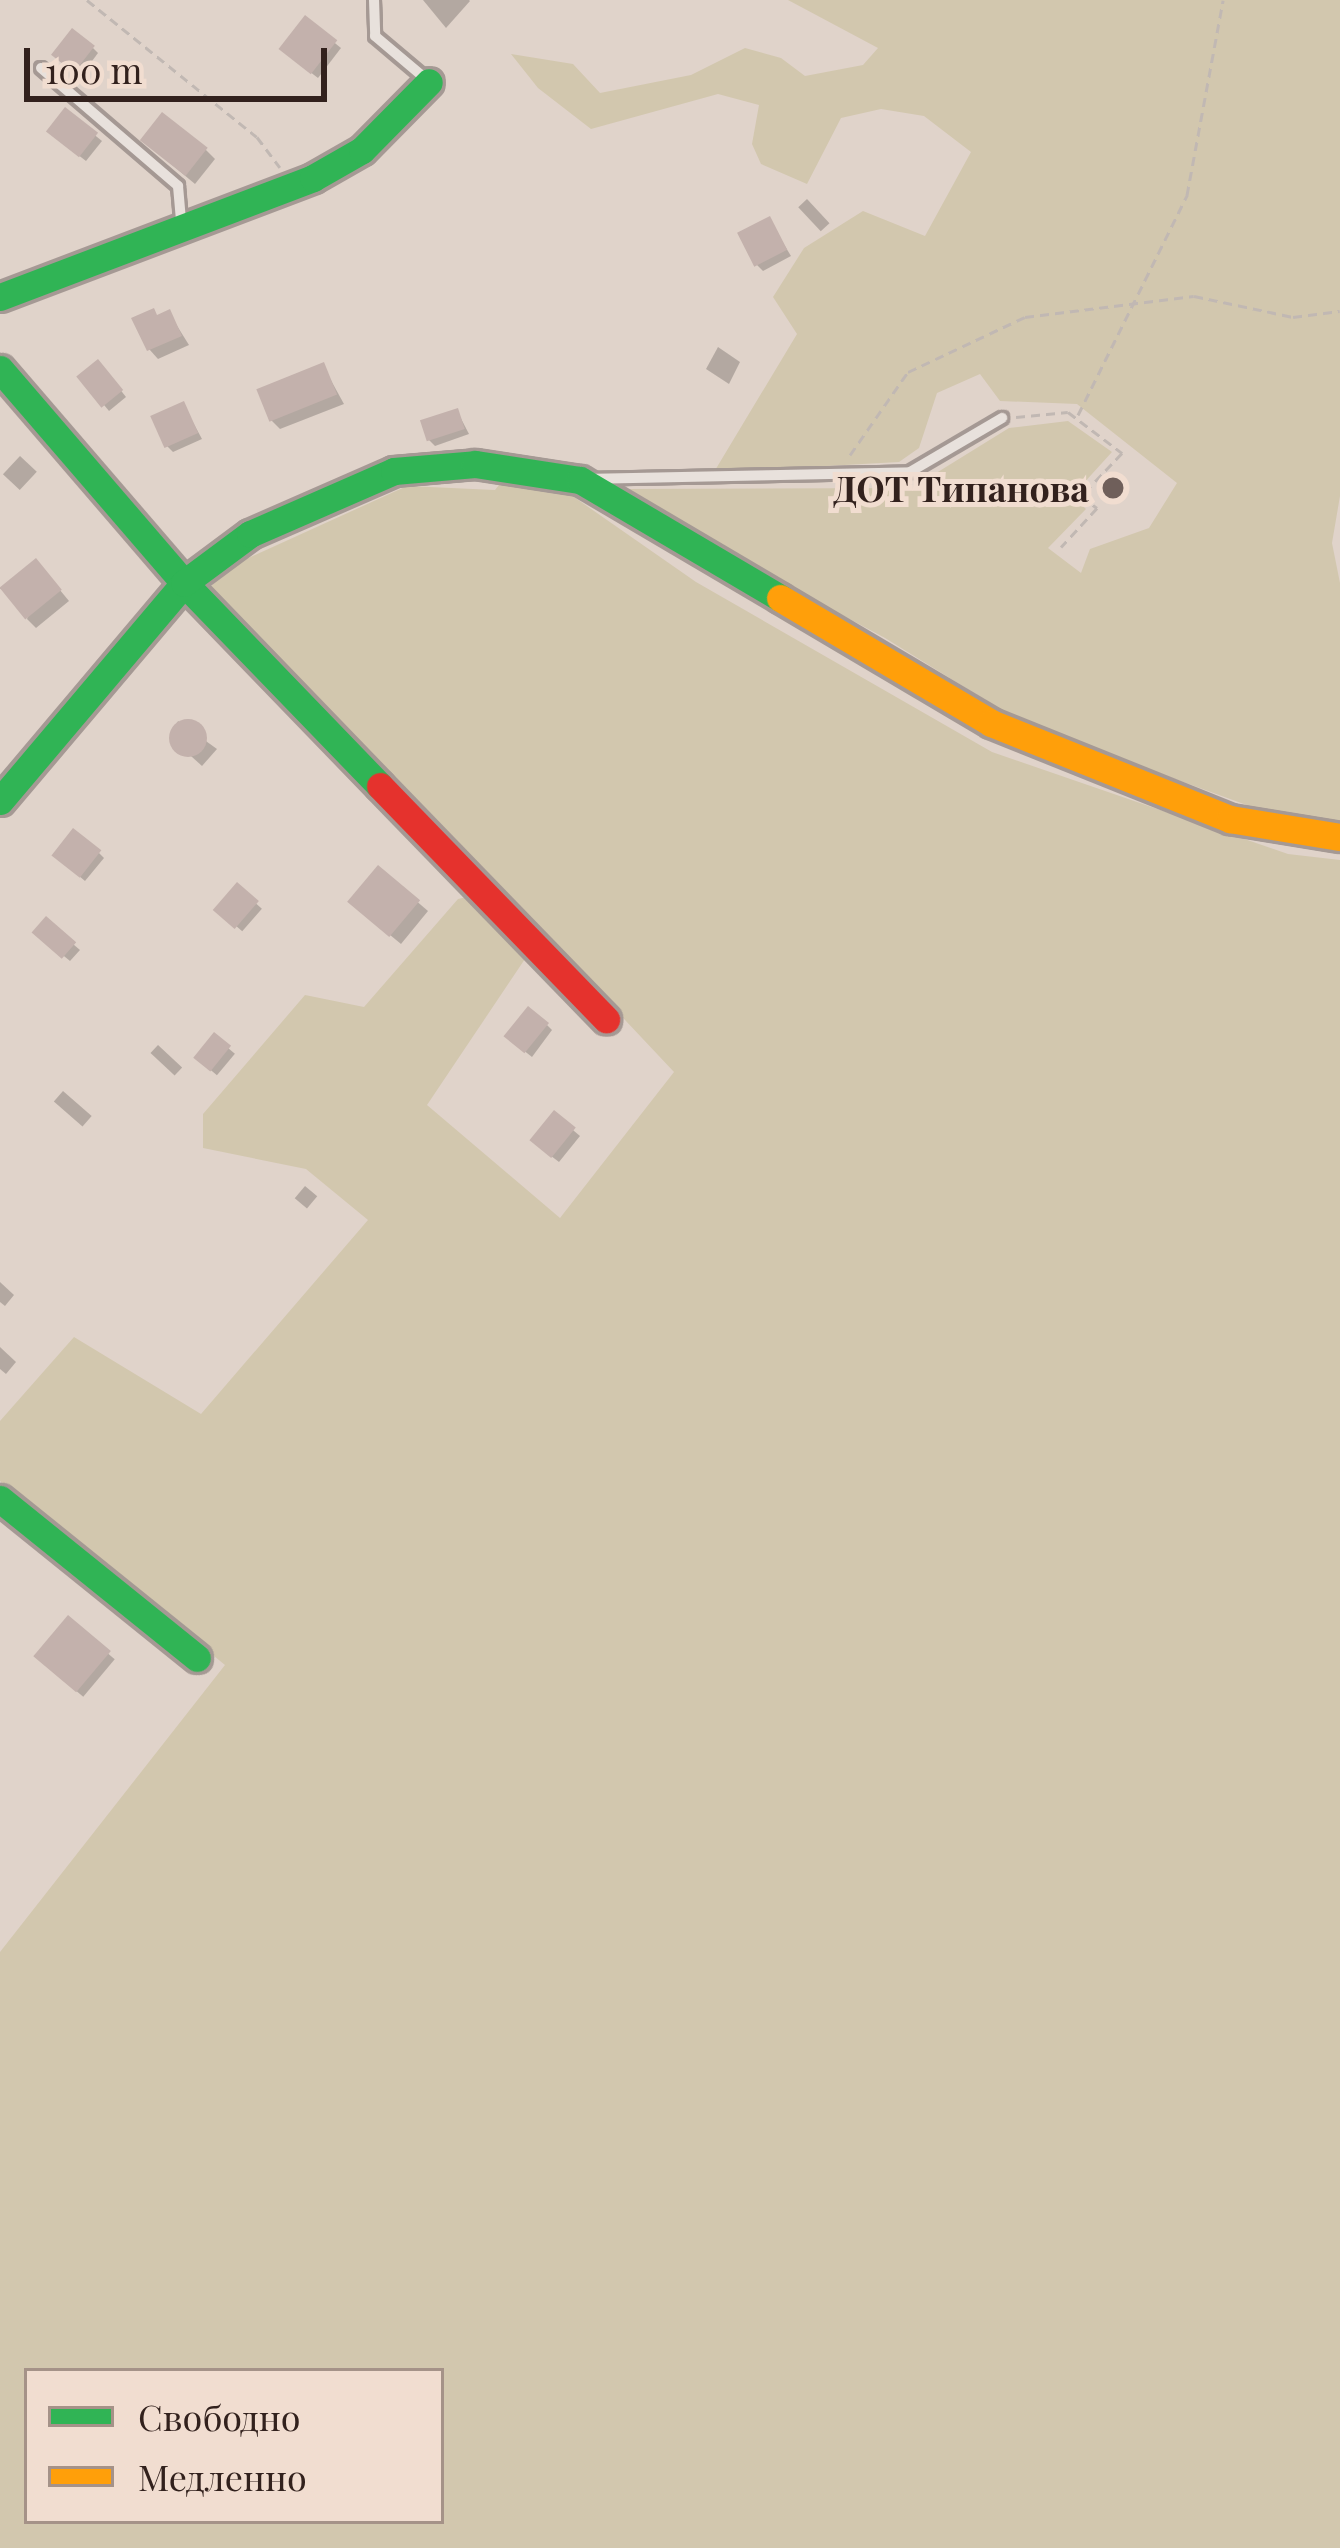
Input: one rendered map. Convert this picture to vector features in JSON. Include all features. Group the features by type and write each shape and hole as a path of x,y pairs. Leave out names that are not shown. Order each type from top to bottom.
{"street":[{"path":"0,297 293,185 362,150 429,82"},
{"path":"0,369 184,583 606,1019"},
{"path":"0,801 184,583 285,515 394,472 476,464 580,480 992,723 1231,819 1340,837"},
{"path":"0,1499 196,1658"}],"lane":[{"path":"374,0 375,36 429,82"},
{"path":"41,68 178,186 185,200 180,229"},
{"path":"580,480 910,472 1002,418"}],"path":[{"path":"87,0 257,137 293,185"},
{"path":"1078,415 1194,170 1223,0"},
{"path":"841,476 908,372 1025,317 1194,296 1293,317 1340,311"},
{"path":"1002,418 1078,415 1122,453 1081,496 1096,508 1061,547"}],"shaded area":[{"path":"788,0 1340,0 1340,496 1332,543 1340,583 1340,824 1282,818 1024,724 885,638 626,499 626,489 912,488 1009,428 1068,421 1112,452 1072,496 1086,509 1048,548 1081,573 1090,549 1149,528 1177,483 1077,404 1000,401 980,374 937,393 919,448 899,462 714,472 797,334 773,297 804,248 863,211 925,236 971,152 924,116 881,109 841,118 807,184 761,164 752,144 759,105 718,94 591,129 538,88 511,54 573,64 600,93 691,75 745,48 781,58 805,76 863,65 878,48"},
{"path":"503,480 551,481 696,582 992,752 1288,854 1340,860 1340,2548 0,2548 0,1952 225,1665 0,1481 0,1421 74,1337 201,1414 368,1220 306,1169 203,1148 203,1114 305,995 364,1007 458,899 471,896 531,950 427,1105 560,1218 674,1072 481,867 205,595 224,569 407,486 495,490"}],"building":[{"path":"305,15 337,40 311,74 279,49"},
{"path":"72,28 95,46 74,73 51,55"},
{"path":"65,107 98,133 79,157 46,131"},
{"path":"162,112 208,148 186,176 140,140"},
{"path":"770,216 787,250 754,267 737,233"},
{"path":"154,308 157,315 170,309 182,336 147,351 131,318"},
{"path":"98,359 123,390 101,408 76,377"},
{"path":"324,362 337,394 269,422 256,389"},
{"path":"184,401 198,433 164,448 150,416"},
{"path":"458,408 465,429 427,441 420,420"},
{"path":"36,558 62,590 25,619 0,587"},
{"path":"188,719 202,724 207,738 202,752 188,757 174,752 169,738 174,724"},
{"path":"73,828 101,850 80,878 51,856"},
{"path":"378,865 420,900 389,937 347,902"},
{"path":"237,882 259,901 235,929 213,910"},
{"path":"46,916 76,942 62,959 32,933"},
{"path":"528,1006 549,1023 524,1053 503,1036"},
{"path":"214,1032 231,1046 210,1071 193,1058"},
{"path":"554,1110 576,1128 551,1158 529,1140"},
{"path":"68,1615 111,1651 76,1692 33,1656"}],"traffic: fast":[{"path":"0,297 313,178 362,150 429,82"},
{"path":"0,369 184,583 380,786"},
{"path":"0,801 184,583 250,534 394,471 475,464 580,480 780,598"},
{"path":"0,1499 197,1658"}],"traffic: slow":[{"path":"780,598 991,723 1230,819 1340,837"}],"traffic: jam":[{"path":"380,786 606,1019"}],"place":[{"name":"ДОТ Типанова","path":"1113,488"}]}
